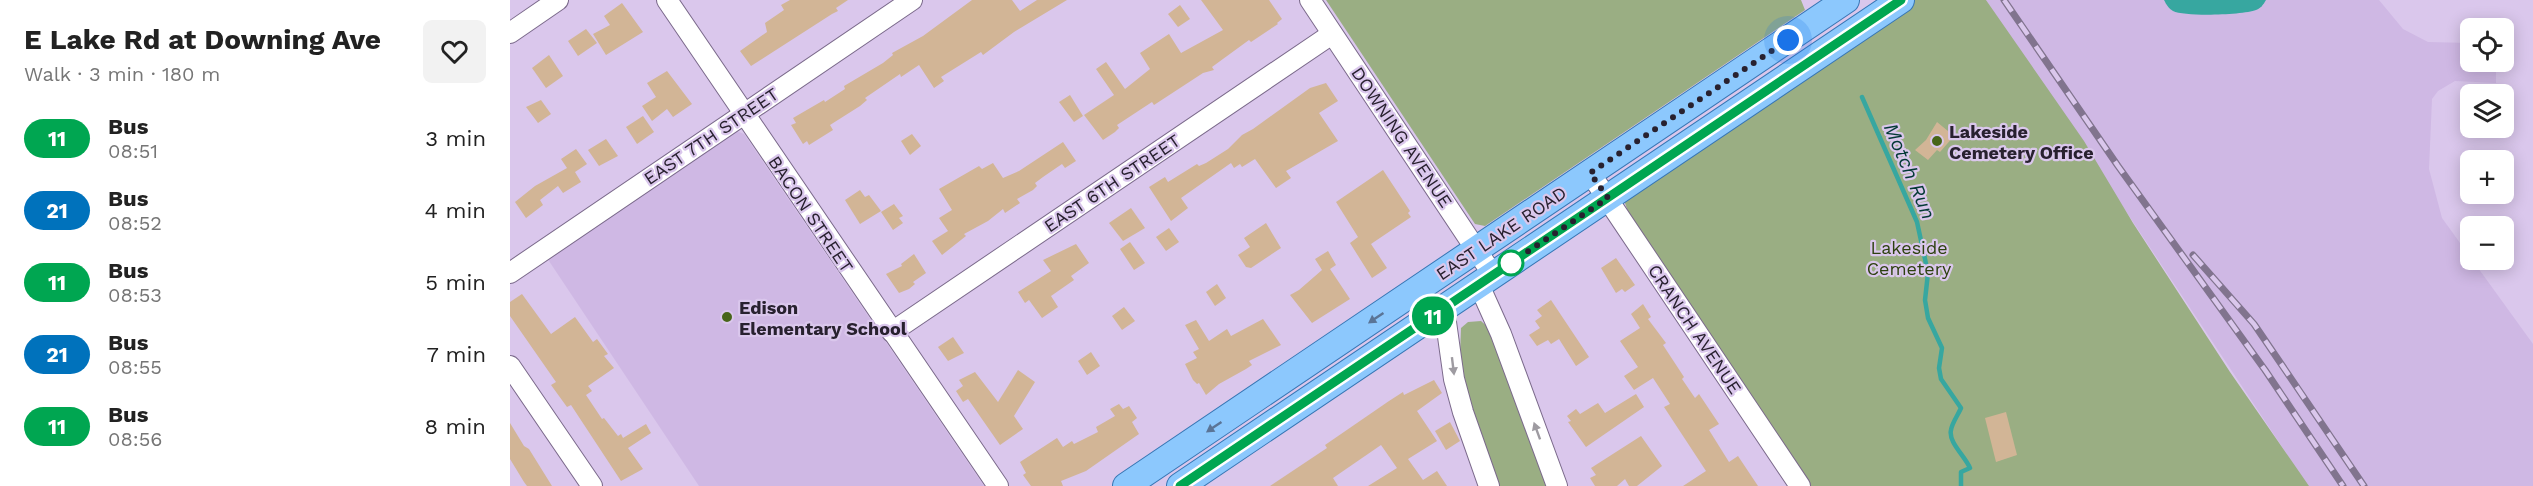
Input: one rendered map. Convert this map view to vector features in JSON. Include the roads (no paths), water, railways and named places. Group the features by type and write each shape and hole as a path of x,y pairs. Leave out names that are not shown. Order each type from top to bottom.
{"main road":[{"name":"EAST LAKE ROAD","path":"1139,483 1846,0"},
{"name":"EAST LAKE ROAD","path":"1180,486 1901,0"}],"street":[{"path":"510,33 558,0"},
{"name":"BACON STREET","path":"667,0 998,486"},
{"name":"EAST 7TH STREET","path":"510,273 912,0"},
{"name":"DOWNING AVENUE","path":"1310,0 1477,250 1501,334 1557,486"},
{"name":"EAST 6TH STREET","path":"892,332 1332,33"},
{"name":"CRANCH AVENUE","path":"1590,173 1800,486"},
{"path":"1444,308 1454,379 1489,486"},
{"path":"510,366 592,486"}],"waterway":[{"name":"Motch Run","path":"1862,97 1917,222 1928,273 1925,300 1928,318 1942,348 1939,368 1941,379 1961,408 1951,430 1954,444 1970,468 1961,472 1961,486"}],"railway":[{"path":"2004,0 2118,166 2265,370 2343,486"},
{"path":"2193,255 2254,324 2364,486"}],"place":[{"name":"Lakeside Cemetery Office","path":"1937,141"},
{"name":"Edison Elementary School","path":"727,317"}],"park label":[{"name":"Lakeside Cemetery","path":"1909,257"}]}
